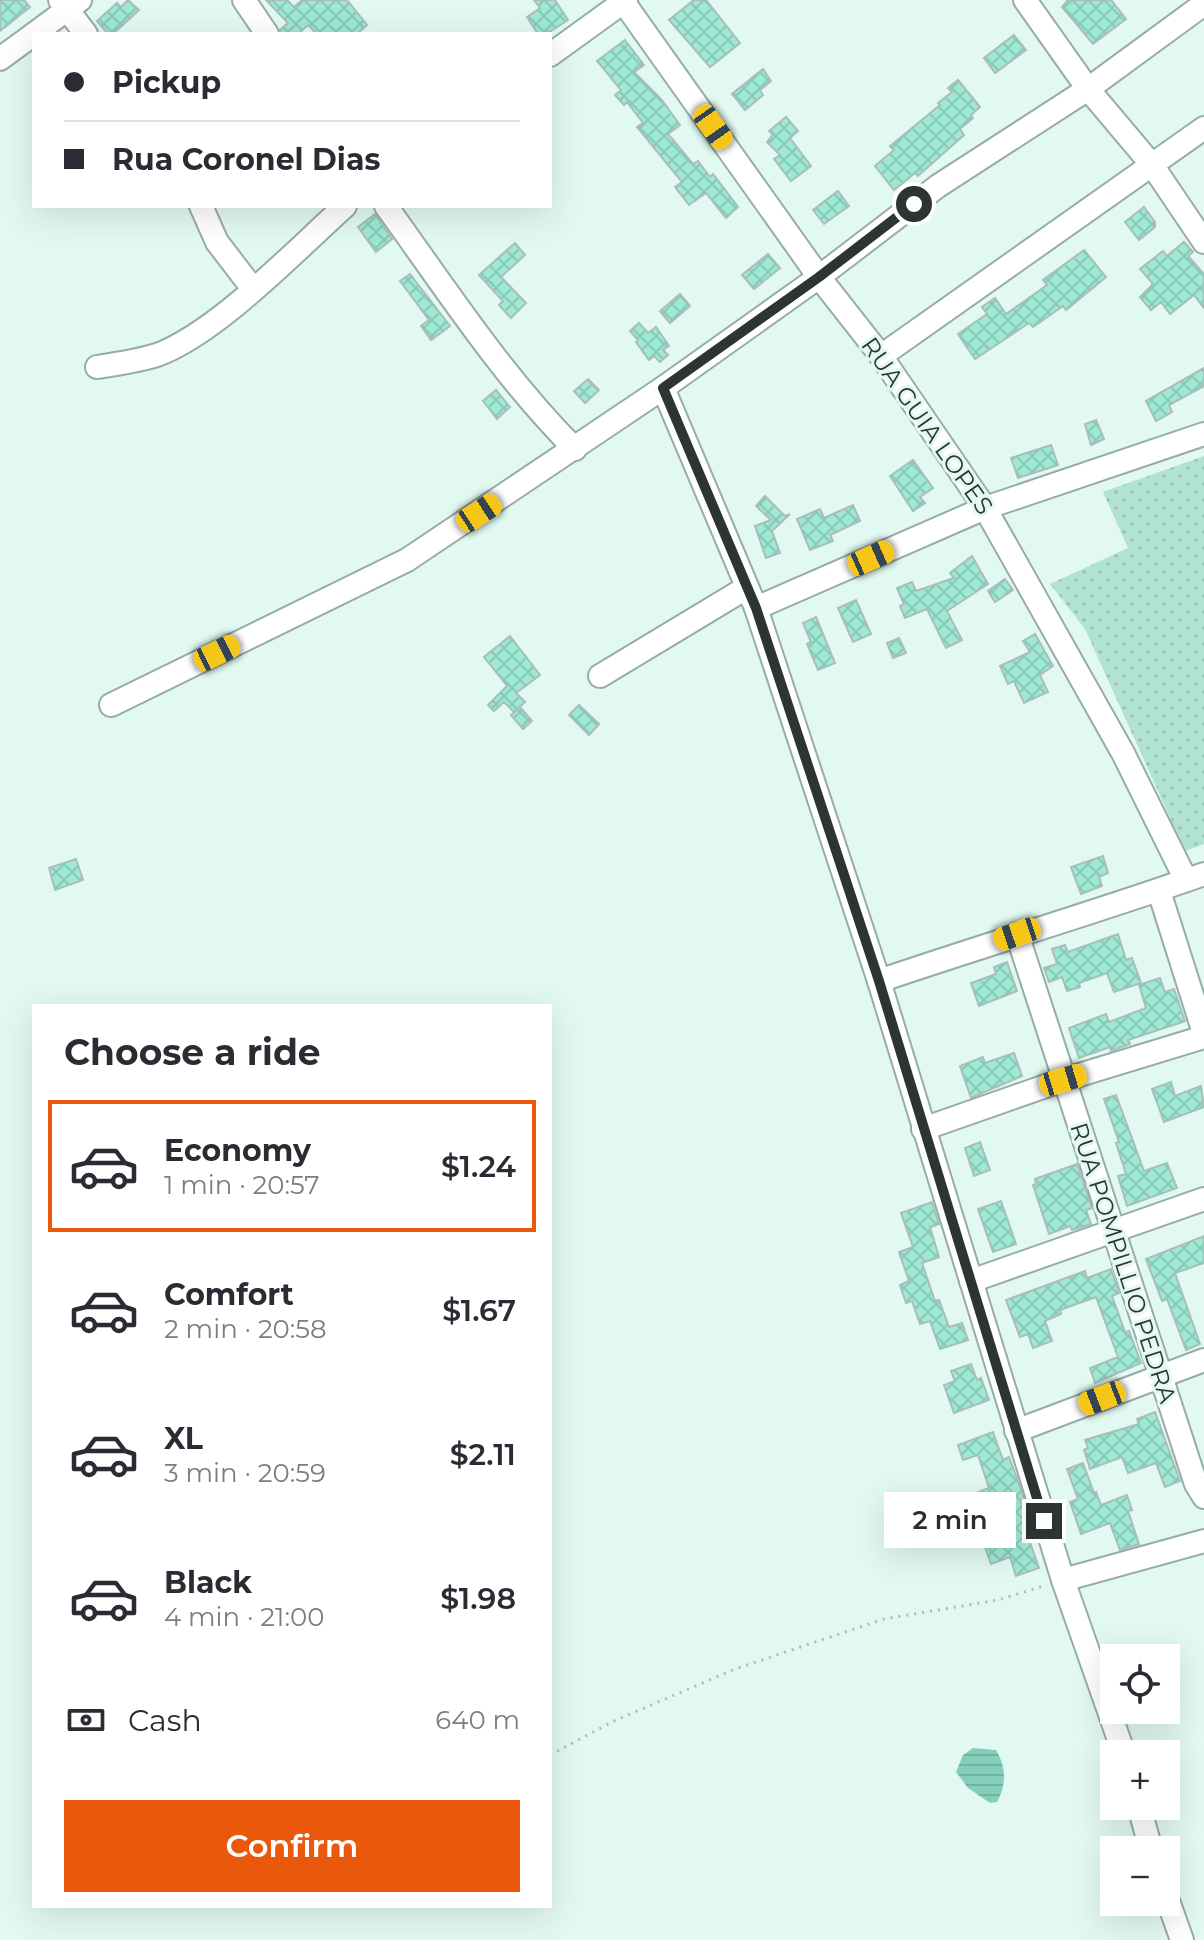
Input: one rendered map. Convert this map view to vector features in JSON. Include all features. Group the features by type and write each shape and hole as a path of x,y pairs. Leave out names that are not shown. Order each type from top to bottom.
{"street":[{"path":"244,0 266,32"},
{"path":"1025,0 1088,89 1152,165 1204,242"},
{"path":"552,54 624,1"},
{"name":"RUA GUIA LOPES","path":"624,1 819,277 881,356 985,508 1195,877"},
{"path":"36,32 69,3 85,32"},
{"path":"111,705 407,560 663,388 819,277 938,186 1088,89 1204,4"},
{"path":"0,59 32,35"},
{"path":"881,356 1204,128"},
{"path":"202,208 217,242 253,289"},
{"path":"97,367 158,354 190,339 253,289 343,208"},
{"path":"387,208 507,375 575,449"},
{"path":"663,388 751,598 879,981 1063,1580 1119,1740"},
{"path":"600,676 751,598 985,508 1204,434"},
{"path":"879,981 1195,877"},
{"path":"923,1129 1204,1035 1159,891"},
{"name":"RUA POMPILLIO PEDRA","path":"1017,934 1159,1375 1196,1484 1204,1497"},
{"path":"971,1281 1204,1199"},
{"path":"1016,1431 1204,1360"},
{"path":"1063,1580 1204,1541"},
{"path":"1173,1916 1182,1940"}],"path":[{"path":"552,1754 614,1721 735,1669 884,1619 998,1600 1063,1580"}],"shaded area":[{"path":"1204,456 1204,844 1185,851 1085,629 1050,584 1128,548 1103,492"},
{"path":"973,1748 996,1750 999,1756 1004,1782 997,1802 990,1803 968,1788 956,1772 963,1755"}],"building":[{"path":"0,0 24,0 30,7 0,31"},
{"path":"128,0 139,10 115,32 106,32 97,21 117,3 121,7"},
{"path":"266,0 287,0 294,7 302,0 347,0 367,25 359,32 315,32 308,25 300,32 280,32 288,23"},
{"path":"534,0 555,0 568,20 551,31 537,32 527,17 540,8"},
{"path":"694,0 706,0 740,43 710,67 669,20"},
{"path":"1068,0 1111,0 1126,19 1093,44 1062,7"},
{"path":"1014,35 1026,50 995,73 984,58"},
{"path":"625,40 644,65 634,72 661,99 680,125 668,134 693,164 698,161 710,177 713,174 738,207 726,218 706,193 689,205 675,187 682,182 637,127 643,123 627,102 624,105 615,95 621,90 597,61"},
{"path":"763,69 771,81 760,90 763,95 745,110 732,94"},
{"path":"958,80 980,107 960,129 964,135 918,176 915,173 894,190 875,166 894,150 890,146 940,105 938,103 952,92 948,88"},
{"path":"786,117 798,131 790,138 811,166 791,181 774,159 780,155 767,142 773,135 769,131"},
{"path":"838,191 849,206 824,224 813,210"},
{"path":"1144,207 1155,222 1155,227 1139,240 1125,222"},
{"path":"375,214 392,239 376,252 358,227"},
{"path":"1184,242 1193,252 1188,256 1204,274 1204,308 1194,295 1170,314 1161,302 1151,310 1140,297 1153,284 1140,269 1163,251 1167,256"},
{"path":"515,243 525,255 501,277 526,303 511,318 499,305 503,301 479,275"},
{"path":"1084,250 1106,277 1066,310 1063,306 1033,327 1029,323 975,359 958,334 987,314 982,307 995,298 1006,314 1047,285 1043,280"},
{"path":"768,254 780,268 754,289 742,275"},
{"path":"410,274 450,326 431,340 421,326 429,320 400,281"},
{"path":"680,294 690,306 670,323 660,311"},
{"path":"639,323 648,333 656,327 669,346 663,350 668,355 660,362 654,356 649,360 630,331"},
{"path":"1204,368 1204,386 1169,405 1172,412 1156,421 1146,401"},
{"path":"588,379 599,390 585,403 574,391"},
{"path":"496,390 510,407 497,419 483,401"},
{"path":"1096,420 1104,439 1091,445 1085,424"},
{"path":"1051,445 1058,465 1018,478 1011,458"},
{"path":"913,460 933,488 920,497 925,503 913,511 890,476"},
{"path":"765,496 785,516 790,514 772,531 780,553 766,558 755,526 771,520 756,506"},
{"path":"853,505 860,521 830,535 833,541 810,550 797,519 820,509 824,518"},
{"path":"972,556 988,584 947,611 962,640 946,648 927,609 905,618 900,606 904,604 897,588 912,582 916,591 954,578 950,573"},
{"path":"1005,579 1013,590 995,602 988,591"},
{"path":"856,600 871,634 853,642 838,608"},
{"path":"816,617 835,663 818,670 807,644 811,642 803,623"},
{"path":"1035,634 1053,666 1040,675 1048,692 1024,703 1014,681 1008,684 1000,666 1030,652 1023,641"},
{"path":"510,636 540,675 516,693 525,702 514,712 504,702 494,711 488,705 507,686 484,657"},
{"path":"899,638 906,653 893,658 887,643"},
{"path":"579,705 599,724 589,735 569,715"},
{"path":"520,707 532,721 523,729 511,715"},
{"path":"1103,856 1108,873 1099,877 1102,886 1081,894 1071,867"},
{"path":"76,859 83,880 55,890 49,868"},
{"path":"1118,934 1126,960 1132,958 1141,983 1114,992 1107,973 1067,991 1062,977 1049,982 1044,968 1057,964 1052,949 1065,945 1068,952"},
{"path":"1007,962 1017,991 979,1006 971,983 996,974 994,967"},
{"path":"1160,978 1165,992 1174,989 1185,1021 1128,1040 1130,1044 1111,1051 1110,1047 1079,1058 1069,1028 1106,1014 1109,1022 1146,1008 1139,985"},
{"path":"1014,1053 1022,1076 971,1098 960,1066 983,1057 985,1063"},
{"path":"1171,1082 1175,1096 1201,1086 1204,1107 1164,1122 1152,1089"},
{"path":"1116,1095 1144,1171 1167,1163 1177,1188 1127,1206 1118,1176 1126,1174 1104,1099"},
{"path":"980,1142 990,1170 974,1176 965,1148"},
{"path":"1077,1164 1092,1208 1086,1210 1091,1224 1072,1230 1070,1226 1049,1234 1033,1185 1036,1184 1035,1179"},
{"path":"1001,1201 1016,1244 993,1252 978,1209"},
{"path":"932,1202 939,1224 930,1227 939,1257 922,1263 935,1301 939,1300 949,1327 962,1323 968,1340 940,1349 930,1321 920,1324 912,1301 906,1303 900,1285 909,1281 899,1252 913,1247 901,1213"},
{"path":"1204,1236 1204,1263 1175,1273 1200,1344 1186,1350 1167,1299 1162,1301 1146,1259"},
{"path":"1111,1269 1119,1293 1112,1296 1141,1363 1095,1383 1090,1368 1118,1357 1096,1297 1060,1310 1061,1314 1045,1321 1052,1341 1033,1348 1028,1334 1020,1337 1006,1300 1085,1271 1087,1278"},
{"path":"971,1364 977,1380 981,1378 989,1400 954,1413 944,1385 955,1381 951,1371"},
{"path":"1155,1412 1180,1481 1165,1487 1156,1463 1128,1473 1122,1457 1090,1469 1084,1450 1088,1448 1085,1440 1139,1424 1137,1419"},
{"path":"993,1432 1003,1460 1009,1457 1019,1484 1024,1499 1020,1501 1027,1521 1023,1523 1039,1568 1016,1576 1010,1557 991,1564 983,1542 993,1538 984,1513 978,1516 971,1495 989,1488 978,1455 963,1460 958,1445"},
{"path":"1083,1463 1101,1505 1127,1495 1132,1510 1128,1511 1139,1544 1120,1550 1110,1523 1081,1534 1070,1502 1078,1499 1067,1469"}],"route":[{"path":"914,204 819,277 663,388 756,608 879,981 1044,1521"}]}
